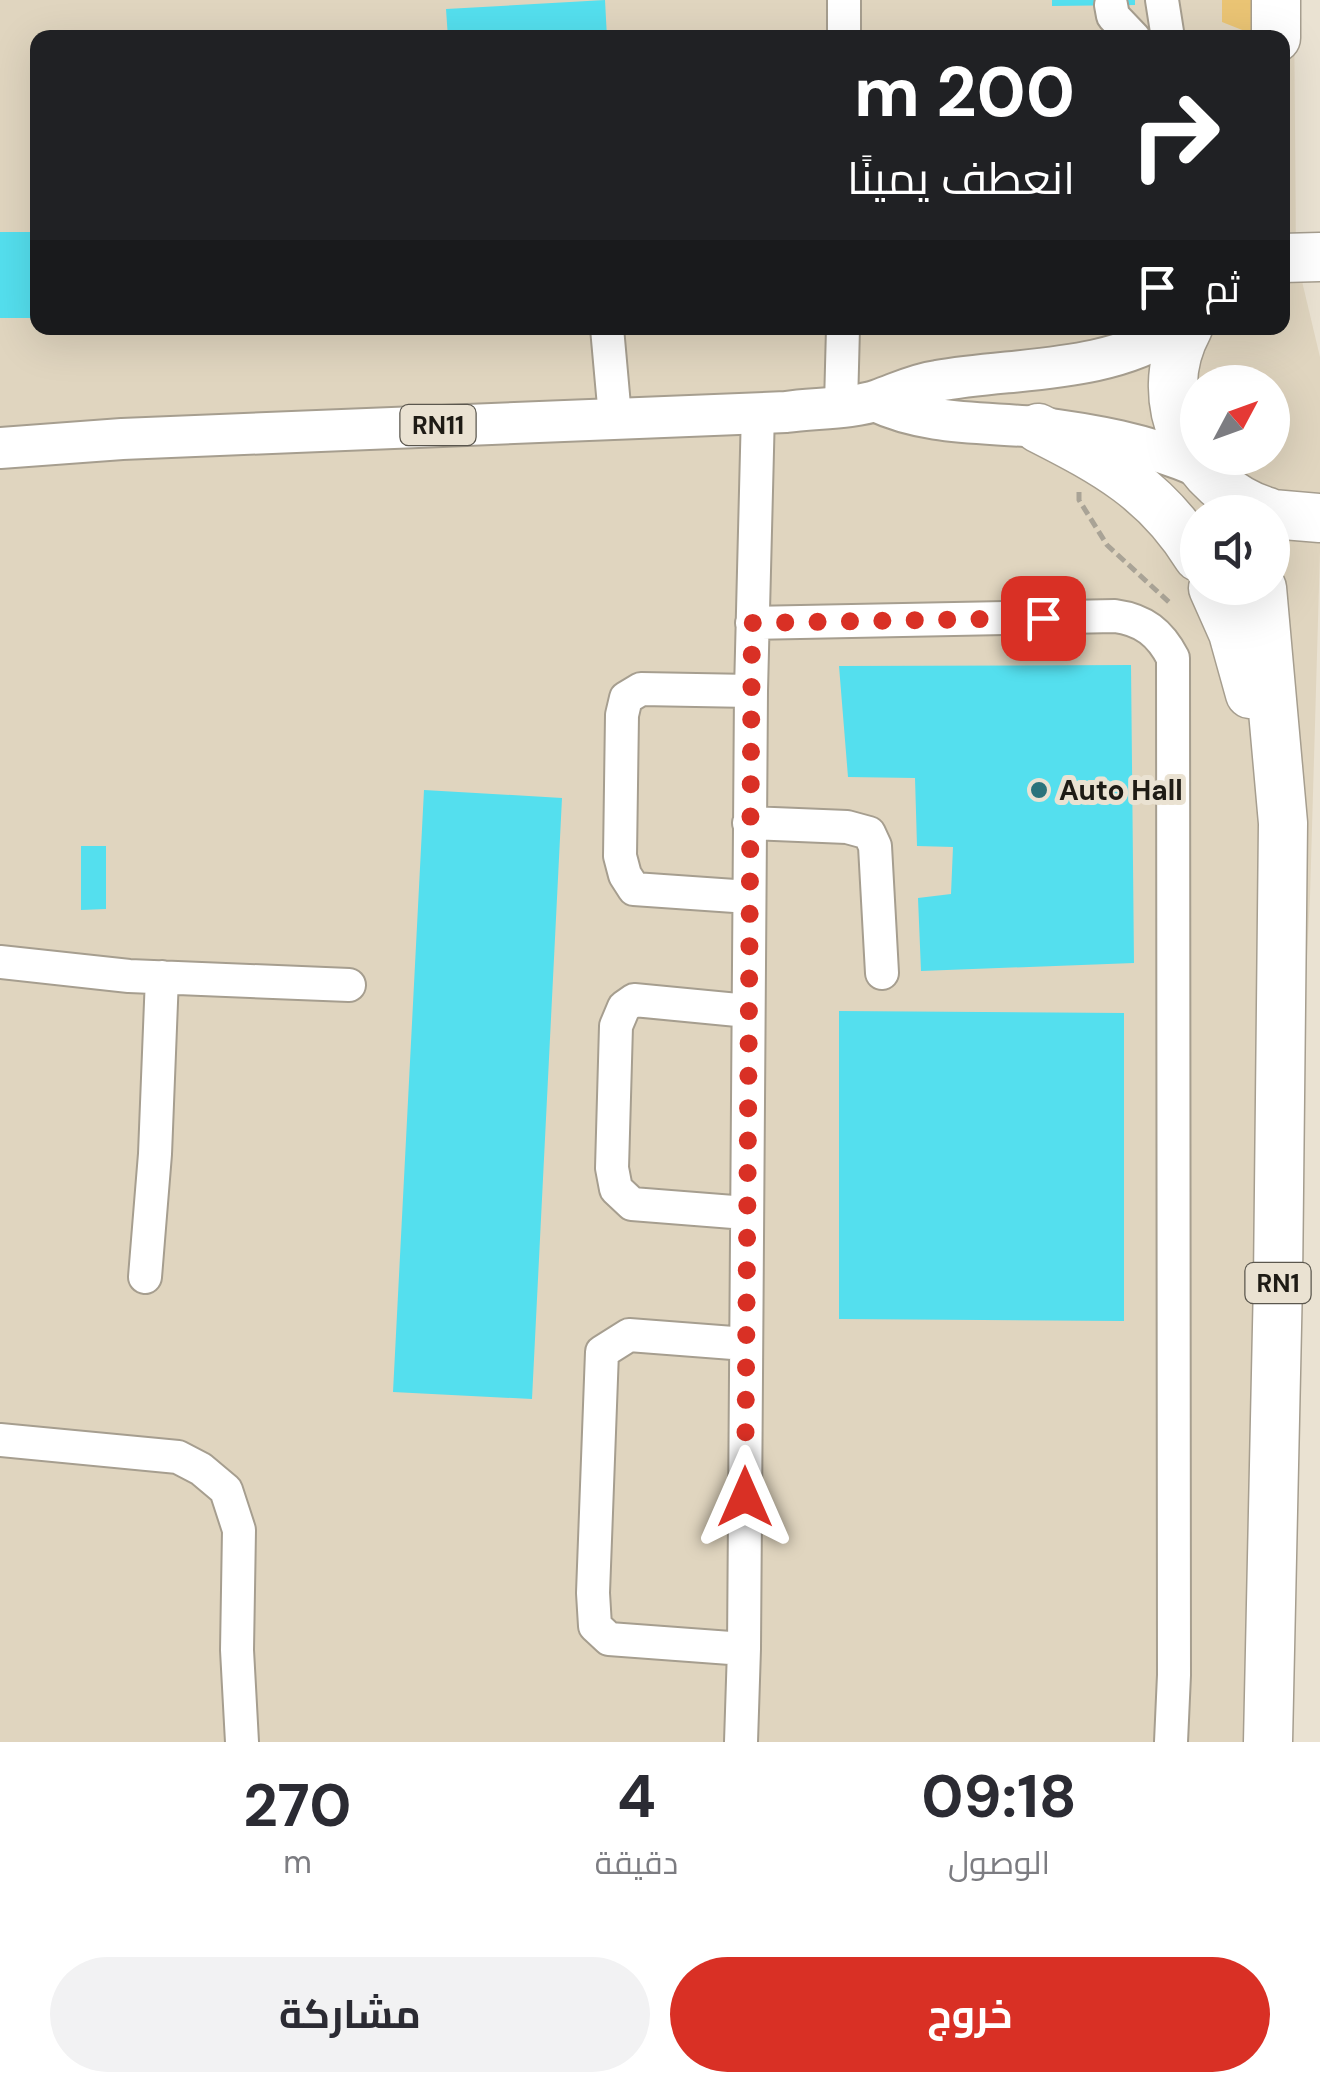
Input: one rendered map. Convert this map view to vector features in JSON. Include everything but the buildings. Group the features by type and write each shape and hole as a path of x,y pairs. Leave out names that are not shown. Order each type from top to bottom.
{"highway":[{"path":"1276,0 1276,30"},
{"path":"1290,258 1320,257"},
{"path":"1185,335 1176,356 1174,402 1188,447 1219,490"},
{"path":"1058,438 1124,475 1180,532"},
{"path":"1290,515 1320,518"},
{"path":"1202,605 1233,633 1283,823"},
{"name":"RN1","path":"1264,605 1283,823 1268,1742"}],"main road":[{"name":"RN11","path":"0,448 122,439 758,410 786,412 858,403 936,381 1105,358 1163,335"},
{"name":"RN11","path":"858,403 927,419 1058,438 1142,444 1219,490"}],"street":[{"path":"844,0 844,30"},
{"path":"1162,0 1167,30"},
{"path":"1111,5 1113,16 1126,30"},
{"path":"608,335 615,417"},
{"path":"844,335 858,403"},
{"path":"740,1742 744,1649 751,692 758,410"},
{"path":"752,623 1115,616 1130,618 1157,633 1173,658 1171,1742"},
{"path":"749,898 634,888 624,875 620,856 622,715 626,698 641,689 751,692"},
{"path":"750,822 846,827 869,833 875,846 882,974"},
{"path":"0,962 162,977 348,985"},
{"path":"145,1277 155,1154 162,977"},
{"path":"746,1213 632,1204 616,1190 612,1168 616,1026 624,1007 634,1000 748,1011"},
{"path":"744,1649 609,1639 595,1626 593,1594 602,1352 629,1335 746,1344"},
{"path":"0,1440 178,1457 201,1468 226,1490 238,1530 237,1650 242,1742"}],"path":[{"path":"1058,438 1079,500 1107,544 1180,589"}],"shaded area":[{"path":"0,0 1294,0 1296,256 1320,357 1320,551 1310,897 1267,1742 0,1742"},
{"path":"1222,0 1268,0 1262,30 1242,30 1222,22"}],"place":[{"name":"Auto Hall","path":"1039,790"}],"route":[{"path":"745,1497 752,623 1043,618"}]}
